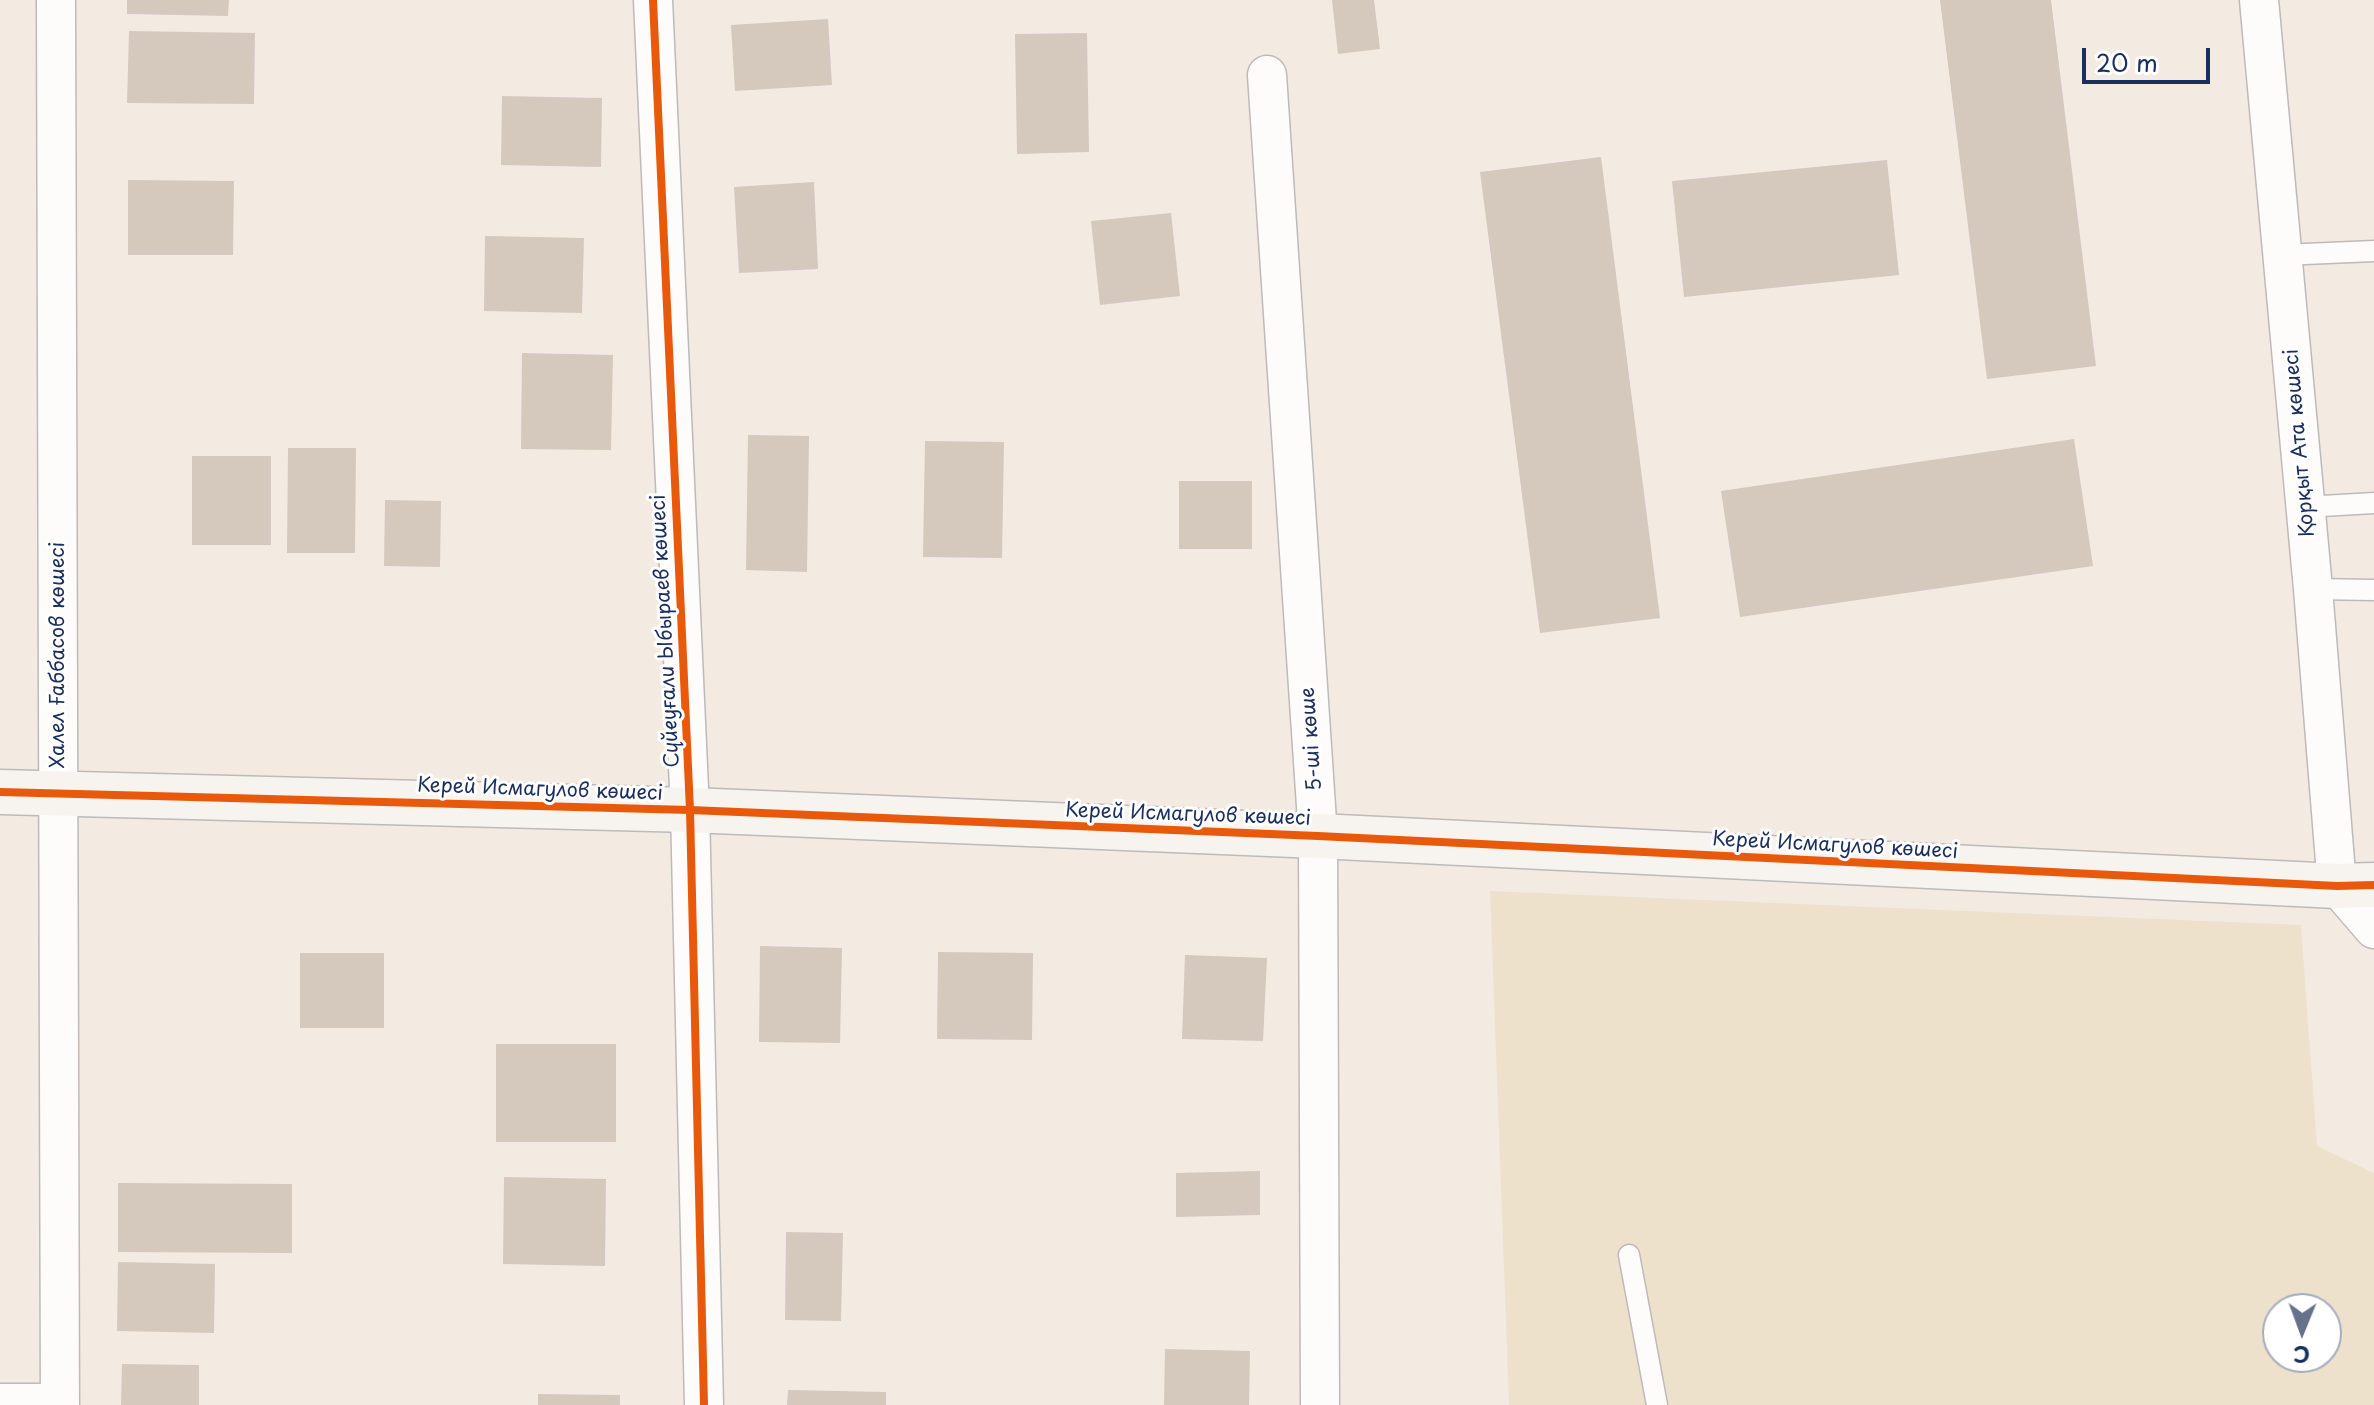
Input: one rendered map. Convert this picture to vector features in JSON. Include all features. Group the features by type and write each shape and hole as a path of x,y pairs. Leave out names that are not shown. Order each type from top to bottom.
{"street":[{"name":"Халел Ғаббасов көшесі","path":"56,0 60,1404"},
{"name":"Сүйеуғали Ыбыраев көшесi","path":"653,0 690,810 704,1405"},
{"name":"Қорқыт Ата көшесi","path":"2259,0 2313,589 2356,886"},
{"name":"5-шi көше","path":"1267,75 1318,836 1320,1405"},
{"name":"Керей Исмагулов көшесі","path":"0,792 690,810 1318,836 2356,886"},
{"path":"2356,886 2374,929"},
{"path":"0,1403 60,1404"}],"lane":[{"path":"2282,255 2374,251"},
{"path":"2305,507 2374,503"},
{"path":"2313,589 2374,590"},
{"path":"1629,1255 1657,1405"}],"shaded area":[{"path":"1490,891 2301,925 2317,1146 2374,1173 2374,1405 1509,1405"}],"building":[{"path":"127,0 229,0 228,16 127,14"},
{"path":"1332,0 1374,0 1380,49 1338,54"},
{"path":"1940,0 2051,0 2096,366 1987,379"},
{"path":"828,19 832,85 735,91 731,25"},
{"path":"129,31 255,33 254,104 127,103"},
{"path":"1087,33 1089,152 1017,154 1015,34"},
{"path":"502,96 602,98 601,167 501,165"},
{"path":"1601,157 1660,618 1540,633 1480,172"},
{"path":"1887,160 1899,275 1684,297 1672,181"},
{"path":"128,180 234,181 233,255 128,255"},
{"path":"814,182 818,269 739,273 734,187"},
{"path":"1171,213 1180,296 1100,305 1091,221"},
{"path":"485,236 584,238 582,313 484,311"},
{"path":"522,353 613,355 611,450 521,449"},
{"path":"748,435 809,436 807,572 746,570"},
{"path":"2074,439 2093,566 1740,617 1721,491"},
{"path":"925,441 1004,442 1002,558 923,557"},
{"path":"288,448 356,448 355,553 287,553"},
{"path":"192,456 271,456 271,545 192,545"},
{"path":"1179,481 1252,481 1252,549 1179,549"},
{"path":"385,500 441,501 440,567 384,566"},
{"path":"760,946 842,948 840,1043 759,1042"},
{"path":"938,952 1033,953 1032,1040 937,1039"},
{"path":"300,953 384,953 384,1028 300,1028"},
{"path":"1185,955 1267,958 1263,1041 1182,1039"},
{"path":"496,1044 616,1044 616,1142 496,1142"},
{"path":"1260,1171 1260,1215 1176,1217 1176,1173"},
{"path":"504,1177 606,1179 605,1266 503,1264"},
{"path":"118,1183 292,1184 292,1253 118,1252"},
{"path":"786,1232 843,1233 841,1321 785,1320"},
{"path":"118,1262 215,1264 214,1333 117,1331"},
{"path":"1165,1349 1250,1351 1249,1405 1164,1405"},
{"path":"122,1364 199,1365 199,1405 121,1405"},
{"path":"788,1390 886,1392 886,1405 787,1405"},
{"path":"538,1394 620,1395 620,1405 538,1405"}],"cycle path":[{"path":"653,0 690,810 704,1405"},
{"path":"0,792 690,810 1318,836 2337,886 2374,885"}]}
